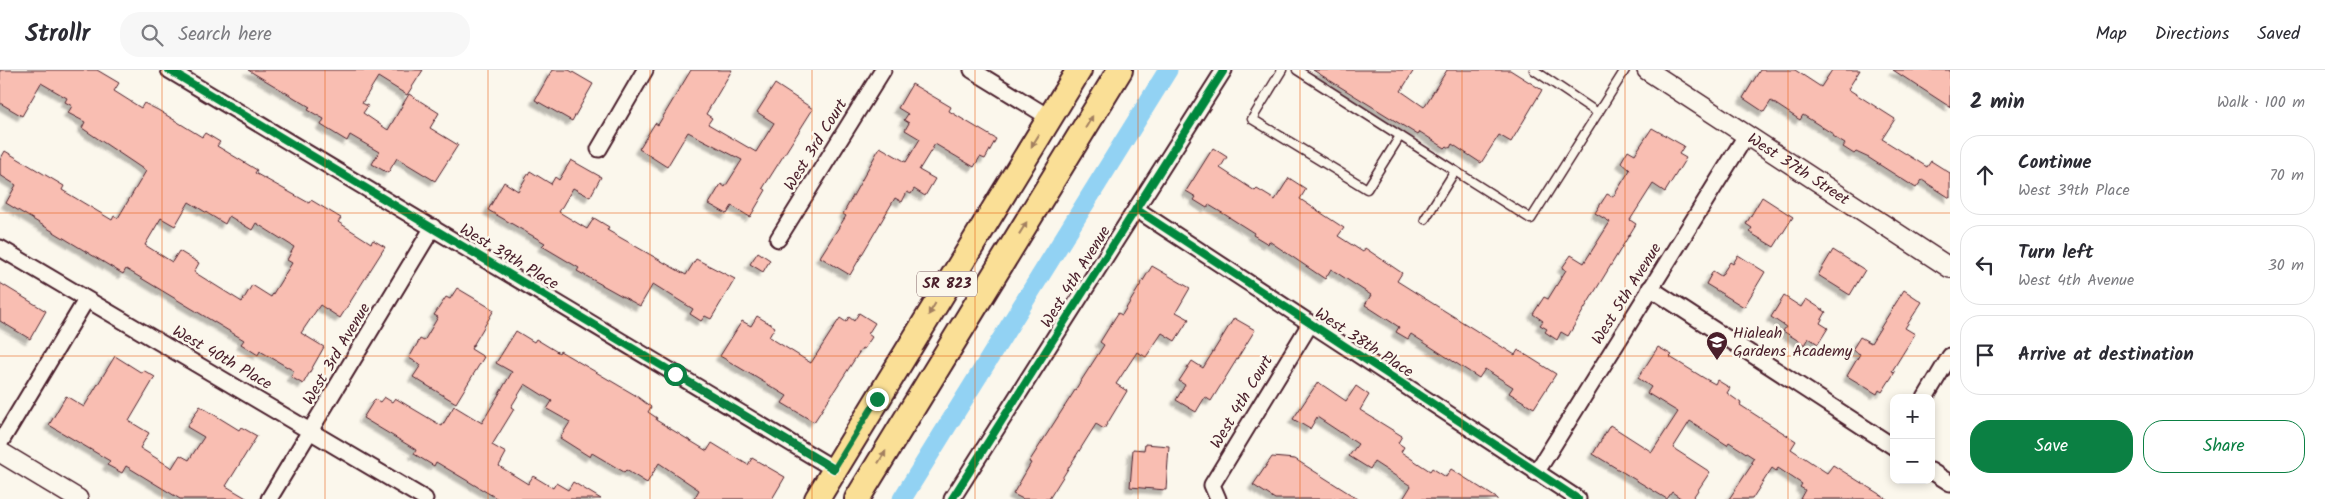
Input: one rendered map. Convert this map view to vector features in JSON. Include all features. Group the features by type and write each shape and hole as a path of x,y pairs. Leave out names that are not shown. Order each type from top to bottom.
{"main road":[{"name":"SR 823","path":"817,499 1079,70"},
{"name":"SR 823","path":"858,499 1120,70"},
{"path":"1050,118 1061,129 1064,141 1063,164"}],"street":[{"name":"West 39th Place","path":"169,70 834,469"},
{"path":"599,149 646,70"},
{"name":"West 3rd Court","path":"778,239 883,70"},
{"path":"972,70 1050,118"},
{"name":"West 4th Avenue","path":"952,499 1224,70"},
{"name":"West 37th Street","path":"1647,70 1950,268"},
{"name":"West 5th Avenue","path":"1536,473 1747,134"},
{"name":"West 38th Place","path":"1136,209 1578,499"},
{"name":"West 3rd Avenue","path":"269,499 433,227"},
{"name":"West 40th Place","path":"0,248 86,300 312,430 425,499"},
{"path":"1650,288 1890,444"},
{"path":"0,443 86,300"},
{"name":"West 4th Court","path":"1218,499 1212,486 1310,324"},
{"path":"1927,394 1950,356"},
{"path":"0,452 78,499"},
{"path":"1935,473 1950,482"}],"lane":[{"path":"1282,70 1252,119 1367,190 1400,136"},
{"path":"1296,70 1532,219 1625,70"},
{"path":"1534,70 1598,113"},
{"path":"1424,219 1455,171"}],"building":[{"path":"0,70 97,70 119,83 114,91 141,108 144,103 202,137 205,133 220,142 217,146 257,170 255,173 309,203 311,200 341,218 338,222 371,243 373,240 385,247 340,318 320,305 301,333 324,347 303,384 291,377 294,371 260,351 258,355 241,344 244,340 126,269 123,274 6,203 16,185 0,175 0,160 5,151 64,186 62,190 112,220 114,216 118,218 146,171 82,128 85,122 68,113 72,106 65,102 67,98 41,83 22,116 0,103","holes":["189,202 225,224 229,216 252,230 256,223 294,247 287,260 292,263 271,297 252,285 242,302 194,272 199,263 179,251 172,262 145,245 161,218 175,226"]},
{"path":"248,70 423,70 407,95 378,77 362,103 368,106 363,113 388,130 409,94 439,113 430,128 458,145 435,181 397,158 388,173 372,164 379,152 350,135 347,141 321,125 324,119 308,110 310,107"},
{"path":"552,70 569,70 593,84 572,121 535,100"},
{"path":"691,70 732,70 706,114 712,118 708,124 756,152 774,123 757,112 775,84 813,109 763,188 766,190 750,217 732,206 727,214 709,204 721,184 725,187 742,160 688,132 667,167 639,149 655,123 658,125"},
{"path":"1313,70 1414,70 1401,91 1424,107 1447,70 1510,70 1542,90 1511,142 1499,135 1481,163 1452,144 1450,148 1447,146 1445,148 1420,132 1418,135"},
{"path":"1760,70 1795,70 1821,87 1832,70 1860,70 1848,89 1895,119 1882,139 1927,167 1931,161 1950,173 1950,198 1922,180 1916,188 1869,158 1856,152 1854,154 1843,147 1845,144 1832,136 1833,134 1803,115 1800,120 1771,101 1764,112 1743,98"},
{"path":"1893,70 1950,70 1950,107"},
{"path":"912,84 951,107 949,111 996,139 985,159 980,157 974,167 935,144 919,170 935,179 925,196 914,189 911,194 907,192 902,202 895,198 850,275 820,257 846,216 843,214 880,147 906,162 920,139 905,130 909,123 904,120 908,114 898,108"},
{"path":"1652,128 1684,146 1679,154 1686,158 1665,192 1653,184 1630,220 1636,224 1568,336 1561,332 1557,340 1545,332 1547,329 1540,325 1543,321 1533,314 1544,297 1548,299 1566,270 1562,268 1571,255 1584,263 1610,222 1595,213 1607,194 1613,197 1630,170 1621,162 1628,150 1635,154"},
{"path":"1213,148 1227,157 1220,168 1255,191 1257,189 1275,200 1289,178 1306,189 1300,199 1344,228 1338,236 1363,252 1365,248 1402,273 1397,281 1515,355 1518,350 1556,374 1534,408 1509,393 1513,387 1485,369 1479,378 1411,334 1408,339 1396,332 1399,327 1365,305 1371,295 1331,269 1325,279 1269,241 1268,244 1209,205 1207,208 1194,200 1196,197 1186,191"},
{"path":"571,160 601,177 590,197 573,188 559,212 587,229 594,218 609,227 607,230 686,275 696,259 735,279 711,319 705,316 701,321 690,314 693,309 653,284 640,306 577,271 579,268 542,246 545,243 488,210 504,182 518,191 530,171 551,184 555,177 559,180"},
{"path":"1762,197 1793,217 1774,247 1749,232 1752,228 1746,224"},
{"path":"1833,250 1865,270 1850,295 1818,275"},
{"path":"758,252 770,260 763,272 750,264"},
{"path":"1738,255 1765,272 1744,307 1706,284 1713,271 1721,276 1730,262 1733,264"},
{"path":"1152,266 1190,288 1176,312 1189,319 1175,341 1162,333 1146,357 1137,352 1116,384 1127,391 1104,429 1096,424 1049,499 1023,499 1013,494 1031,463 1029,462 1104,345 1100,342 1118,313 1122,315"},
{"path":"0,283 46,311 30,339 0,321"},
{"path":"457,288 494,310 471,349 484,357 456,403 413,377 421,365 409,358 420,339 424,341 438,317 434,315 446,297 450,299"},
{"path":"1904,290 1922,302 1905,328 1915,334 1892,371 1895,372 1882,392 1879,390 1877,394 1847,376 1860,354 1852,350 1860,337 1871,343"},
{"path":"1784,296 1801,307 1806,299 1826,312 1820,323 1828,328 1818,344 1809,338 1805,345 1783,331 1786,327 1771,317"},
{"path":"859,313 875,323 868,334 872,337 864,349 862,348 814,422 782,403 787,396 720,356 742,321 751,326 757,316 775,327 769,337 811,363 840,318 846,322 849,317 854,321"},
{"path":"1234,318 1255,330 1211,401 1205,397 1196,412 1176,400 1185,385 1179,381 1192,361 1203,368"},
{"path":"516,331 534,342 536,339 559,353 560,351 635,395 651,407 648,412 657,418 656,420 707,451 712,443 748,465 752,458 785,477 772,499 694,499 699,490 659,463 647,483 592,453 590,457 560,438 570,422 547,409 552,401 525,384 511,407 514,409 492,445 506,453 499,466 528,484 533,476 553,488 556,483 568,490 573,482 601,499 498,499 436,462 434,466 414,454 416,450 363,418 375,399 380,402 384,397 392,402 395,398 442,426 454,406 482,423 512,372 496,363"},
{"path":"1658,347 1672,355 1670,357 1704,378 1715,384 1717,380 1730,388 1727,393 1741,403 1740,405 1796,441 1791,449 1827,473 1833,465 1887,499 1800,499 1805,490 1800,487 1802,484 1778,468 1776,471 1772,468 1752,499 1729,499 1753,463 1751,462 1754,458 1729,442 1727,445 1690,421 1673,448 1710,472 1692,499 1682,499 1672,492 1667,499 1593,454 1610,425 1652,452 1678,412 1647,393 1651,387 1638,378"},
{"path":"115,356 142,373 143,370 155,377 129,421 149,433 140,448 172,468 180,455 189,460 204,437 187,427 200,406 239,430 241,427 257,436 226,486 248,499 180,499 126,466 122,473 107,465 110,461 49,425 66,396 84,407"},
{"path":"1318,382 1346,401 1356,386 1369,395 1360,410 1402,436 1398,443 1404,447 1401,452 1430,471 1432,468 1446,477 1451,469 1498,499 1403,499 1411,486 1374,462 1370,469 1349,456 1358,444 1317,417 1310,429 1293,419"},
{"path":"1145,444 1169,446 1166,490 1130,487 1133,449 1144,450"},
{"path":"1272,457 1295,459 1358,499 1275,499 1253,485"}],"waterway":[{"path":"902,499 1168,70"}],"cycle path":[{"path":"169,70 834,469"},
{"path":"952,499 1224,70"},
{"path":"1136,209 1578,499"}],"place":[{"name":"Hialeah Gardens Academy","path":"1717,361"}],"route":[{"path":"675,374 834,469 877,399"}]}
